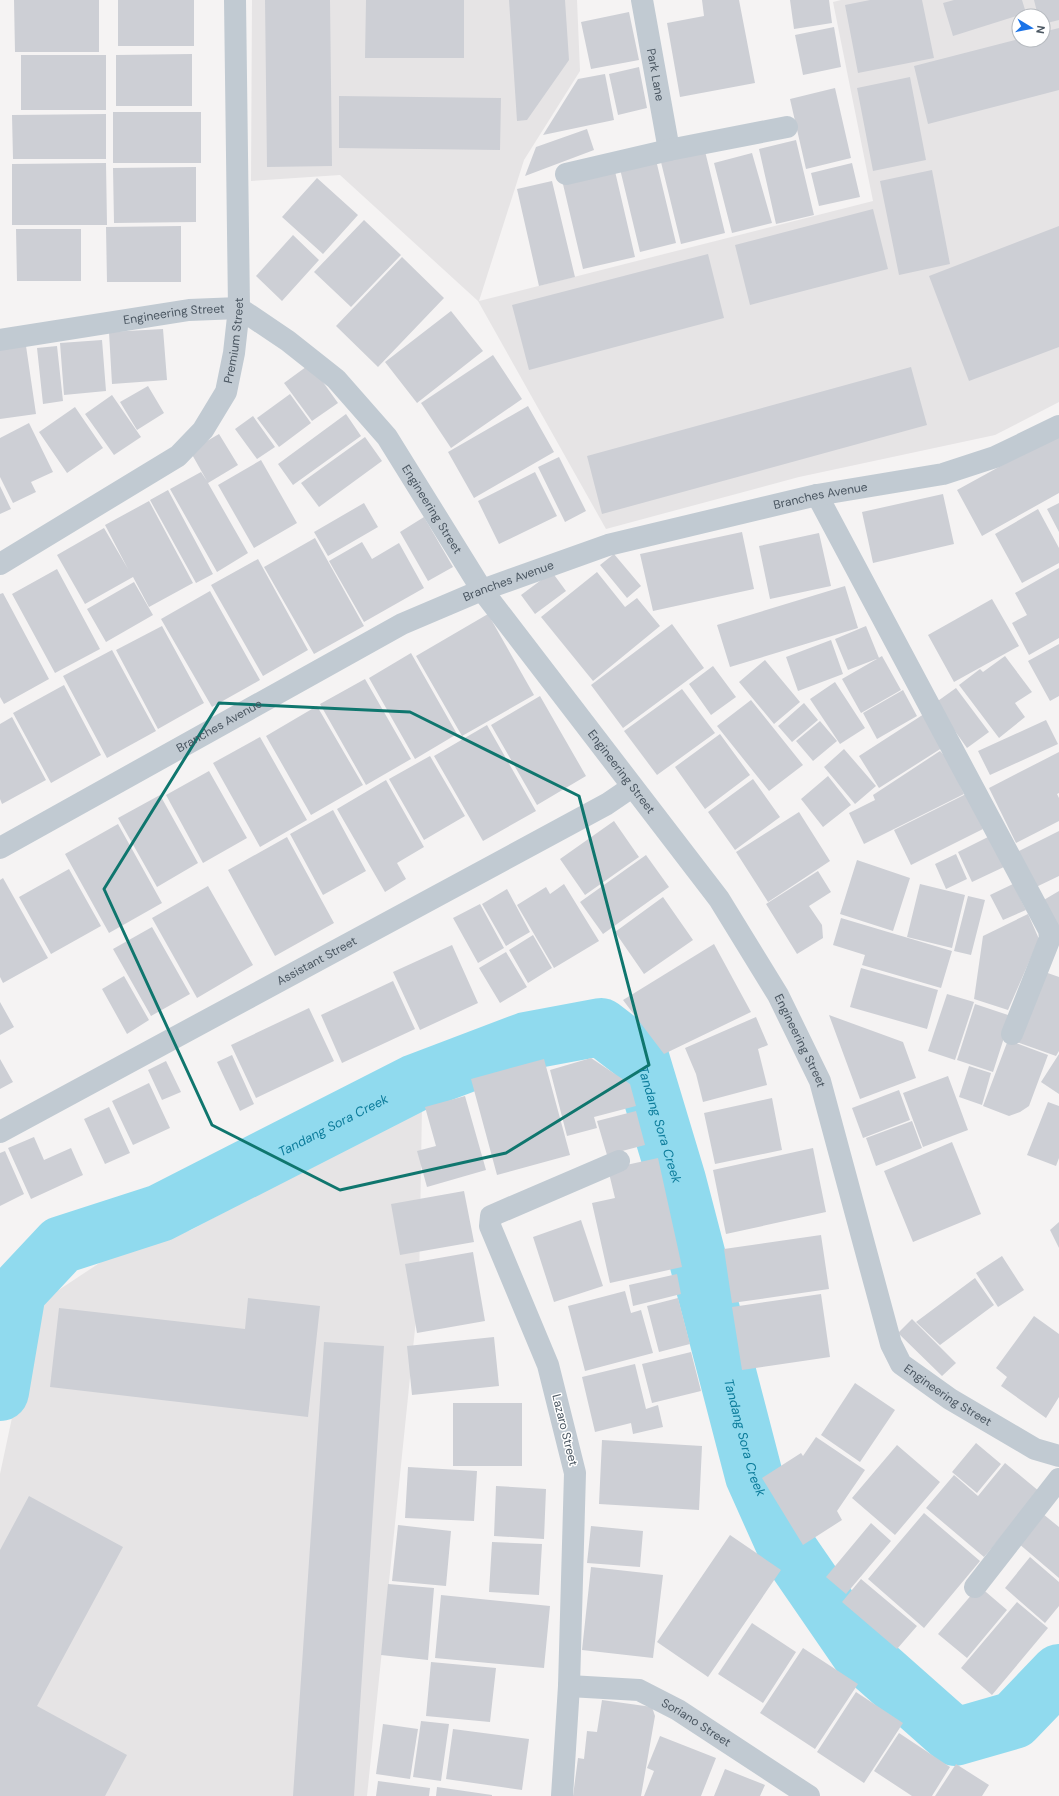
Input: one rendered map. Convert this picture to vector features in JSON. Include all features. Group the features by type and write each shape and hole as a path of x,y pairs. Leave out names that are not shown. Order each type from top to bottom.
{"street":[{"name":"Premium Street","path":"0,564 178,456 203,430 226,392 234,353 239,308 235,0"},
{"name":"Park Lane","path":"642,0 669,150"},
{"path":"566,174 669,150 787,127"},
{"name":"Engineering Street","path":"0,340 189,310 239,308 288,341 336,379 387,437 482,590 719,899 778,995 820,1081 890,1344 901,1364 950,1399 1035,1449 1059,1456"},
{"name":"Branches Avenue","path":"0,848 402,624 482,590 608,544 817,495 943,474 995,457 1059,426"},
{"path":"817,495 1049,930 1050,938 1012,1034"},
{"name":"Assistant Street","path":"0,1132 607,804 632,787"},
{"name":"Lazaro Street","path":"562,1796 569,1686 575,1473 548,1364 490,1226 491,1216 619,1161"},
{"path":"975,1587 1059,1480"},
{"name":"Soriano Street","path":"569,1686 639,1690 678,1710 809,1796"}],"highlighted area":[{"path":"219,703 410,712 579,796 649,1065 506,1153 340,1190 212,1125 104,889"}],"shaded area":[{"path":"252,0 577,0 580,71 524,160 479,301 873,201 833,2 841,0 1059,0 1059,402 995,435 799,477 606,529 478,301 340,175 251,181"},
{"path":"422,1106 419,1290 367,1796 0,1796 0,1474 36,1305 104,1260 191,1230"}],"building":[{"path":"14,0 99,0 99,52 15,52"},
{"path":"118,0 194,0 194,46 118,46"},
{"path":"265,0 330,0 332,166 267,167"},
{"path":"366,0 464,0 464,58 365,58"},
{"path":"509,0 565,0 569,60 527,120 517,121"},
{"path":"702,0 739,0 755,83 680,97 667,23 704,16"},
{"path":"790,0 829,0 832,23 794,29"},
{"path":"870,0 922,0 934,58 858,73 845,5"},
{"path":"954,0 1022,0 1024,8 1011,8 1011,18 953,36 943,3"},
{"path":"1034,0 1059,0 1059,20 1051,22 1051,8 1036,8"},
{"path":"629,12 639,60 591,69 581,22"},
{"path":"834,27 841,67 803,75 795,35"},
{"path":"1059,28 1059,90 928,124 914,66 1011,41 1011,48 1051,48 1051,30"},
{"path":"192,54 192,106 116,106 116,55"},
{"path":"21,55 106,55 106,110 21,110"},
{"path":"639,67 647,108 618,115 609,74"},
{"path":"605,74 614,120 543,135 578,79"},
{"path":"910,77 926,160 873,171 857,88"},
{"path":"835,88 851,158 806,169 790,99"},
{"path":"339,96 501,98 500,150 339,148"},
{"path":"113,112 201,112 201,163 113,163"},
{"path":"106,114 106,159 13,159 12,115"},
{"path":"587,129 594,150 525,176 536,147"},
{"path":"796,140 814,215 776,224 759,149"},
{"path":"704,147 725,233 681,244 660,158"},
{"path":"752,153 772,223 732,233 714,163"},
{"path":"656,160 676,243 640,252 620,169"},
{"path":"106,163 107,225 12,225 12,164"},
{"path":"852,163 860,197 819,206 811,173"},
{"path":"196,167 196,222 114,223 113,168"},
{"path":"614,167 635,257 583,269 562,180"},
{"path":"932,170 950,264 899,275 880,181"},
{"path":"317,178 358,215 323,254 282,217"},
{"path":"552,181 575,277 539,286 517,189"},
{"path":"873,209 888,269 750,305 735,245"},
{"path":"364,220 401,255 351,307 314,272"},
{"path":"181,226 181,282 107,282 106,227"},
{"path":"1059,226 1059,347 969,381 929,276"},
{"path":"16,229 81,229 81,281 17,281"},
{"path":"293,235 319,260 282,301 256,276"},
{"path":"708,254 724,318 529,370 512,305"},
{"path":"402,257 444,298 378,367 336,326"},
{"path":"451,311 483,351 417,403 385,362"},
{"path":"163,329 167,380 112,384 109,332"},
{"path":"102,340 106,391 64,395 60,343"},
{"path":"26,346 36,414 0,419 0,350"},
{"path":"57,346 63,401 43,404 37,348"},
{"path":"493,355 522,399 451,448 421,403"},
{"path":"310,364 338,403 312,421 284,383"},
{"path":"911,367 927,425 602,514 587,456"},
{"path":"148,386 164,413 137,430 120,402"},
{"path":"290,394 311,423 279,447 257,418"},
{"path":"112,395 141,437 114,455 85,414"},
{"path":"528,406 554,452 474,498 448,452"},
{"path":"75,407 103,448 67,473 39,432"},
{"path":"346,414 361,436 293,485 278,464"},
{"path":"253,416 275,447 257,459 235,429"},
{"path":"29,423 53,472 31,482 36,492 13,503 0,477 0,438"},
{"path":"219,434 238,465 208,483 248,553 217,572 170,489 201,472 207,481 190,451"},
{"path":"1059,434 1059,493 982,536 957,490"},
{"path":"365,437 382,461 319,507 301,483"},
{"path":"559,457 586,511 565,522 538,467"},
{"path":"261,460 297,523 254,548 218,485"},
{"path":"535,472 557,516 499,544 478,501"},
{"path":"0,486 11,509 0,514"},
{"path":"168,490 213,574 196,583 150,500"},
{"path":"943,494 954,544 873,563 862,512"},
{"path":"149,501 193,583 149,607 133,577 85,604 57,555 104,528 128,569 105,525"},
{"path":"364,503 378,527 328,556 314,532"},
{"path":"1059,503 1059,532 1047,509"},
{"path":"1038,509 1059,548 1059,563 1022,583 995,534"},
{"path":"424,517 453,567 428,581 400,532"},
{"path":"742,532 754,589 653,611 640,554"},
{"path":"819,533 831,586 770,599 759,546"},
{"path":"315,538 364,626 314,654 264,567"},
{"path":"362,542 372,559 399,543 424,588 364,622 329,561"},
{"path":"614,554 641,586 627,598 600,565"},
{"path":"258,559 308,650 263,676 211,585"},
{"path":"1059,568 1059,638 1029,655 1012,623 1027,615 1015,593"},
{"path":"57,569 100,649 55,673 12,594"},
{"path":"552,572 566,591 535,614 521,595"},
{"path":"597,572 625,607 637,598 660,626 593,681 541,617"},
{"path":"134,582 153,615 106,642 87,609"},
{"path":"845,586 858,628 730,667 717,625"},
{"path":"210,591 260,680 212,707 161,619"},
{"path":"3,593 49,679 4,704 0,697 0,594"},
{"path":"992,599 1019,646 954,682 928,635"},
{"path":"488,614 534,695 462,736 416,656"},
{"path":"672,624 704,668 623,728 591,685"},
{"path":"162,626 204,703 158,729 116,650"},
{"path":"866,626 879,658 848,670 835,639"},
{"path":"831,640 843,674 798,691 786,657"},
{"path":"1059,644 1059,696 1050,701 1028,661"},
{"path":"112,650 156,731 107,758 63,676"},
{"path":"411,653 457,734 415,759 369,678"},
{"path":"882,656 901,690 861,713 842,679"},
{"path":"1005,656 1032,692 1015,703 1025,717 999,738 959,685 980,669 983,672"},
{"path":"765,660 800,702 774,724 739,682"},
{"path":"713,666 736,697 711,715 689,684"},
{"path":"365,679 411,759 366,785 320,704"},
{"path":"835,682 865,728 840,744 810,699"},
{"path":"64,685 101,755 51,783 13,713"},
{"path":"956,688 989,732 967,748 935,703"},
{"path":"682,689 715,733 657,775 624,731"},
{"path":"903,690 917,716 877,739 863,713"},
{"path":"540,696 586,776 537,805 491,725"},
{"path":"751,700 803,765 769,791 717,726"},
{"path":"804,703 818,720 792,742 778,726"},
{"path":"317,706 363,785 311,815 266,736"},
{"path":"924,714 945,746 879,788 859,756"},
{"path":"12,717 46,780 2,804 0,799 0,724"},
{"path":"1046,720 1058,744 990,775 978,751"},
{"path":"820,721 837,741 813,761 796,741"},
{"path":"487,725 536,811 483,841 434,756"},
{"path":"720,734 750,775 705,809 675,767"},
{"path":"260,737 307,820 260,847 213,763"},
{"path":"844,749 876,786 855,804 824,767"},
{"path":"940,751 947,758 964,794 864,844 849,813 875,800 873,795"},
{"path":"1059,752 1059,793 1057,794 1059,798 1059,821 1016,843 989,788"},
{"path":"430,756 465,816 424,840 389,779"},
{"path":"209,771 247,838 203,863 166,795"},
{"path":"828,776 851,805 823,827 801,799"},
{"path":"753,779 780,817 735,850 708,812"},
{"path":"386,780 424,847 397,863 406,879 385,892 337,809"},
{"path":"966,794 983,829 911,865 894,830"},
{"path":"160,795 198,863 157,887 118,818"},
{"path":"333,810 366,871 323,895 290,834"},
{"path":"799,812 830,861 768,902 736,852"},
{"path":"614,821 639,857 585,895 560,859"},
{"path":"118,824 162,903 109,933 65,854"},
{"path":"1059,831 1059,876 1034,888 1017,852"},
{"path":"992,835 1006,866 972,882 958,852"},
{"path":"287,837 334,923 275,956 228,870"},
{"path":"956,854 967,879 946,889 935,864"},
{"path":"646,855 669,887 603,934 580,902"},
{"path":"857,860 910,878 893,931 840,914"},
{"path":"69,869 101,926 51,954 19,897"},
{"path":"818,871 831,892 809,906 822,925 823,938 797,954 766,904"},
{"path":"3,878 48,958 3,983 0,977 0,880"},
{"path":"564,884 599,941 554,968 517,905 546,887 550,894"},
{"path":"920,884 965,895 952,948 907,937"},
{"path":"1013,884 1026,910 1003,920 990,895"},
{"path":"208,886 253,965 197,998 152,918"},
{"path":"507,889 530,932 506,946 482,904"},
{"path":"1059,891 1059,929 1042,901"},
{"path":"968,896 985,900 971,955 954,951"},
{"path":"663,897 693,940 644,974 615,932"},
{"path":"480,904 504,948 478,963 453,918"},
{"path":"1028,914 1039,939 1008,1010 974,999 983,936"},
{"path":"841,918 952,951 941,988 862,965 865,955 833,945"},
{"path":"152,927 190,994 151,1016 113,949"},
{"path":"533,935 552,968 528,983 509,950"},
{"path":"714,944 751,1012 664,1054 623,1000"},
{"path":"452,945 478,1003 420,1030 393,972"},
{"path":"506,952 527,987 500,1003 479,968"},
{"path":"861,968 938,990 927,1029 850,1007"},
{"path":"1042,971 1059,977 1059,1051 1056,1056 1014,1041"},
{"path":"124,976 149,1020 127,1034 102,989"},
{"path":"393,981 415,1029 342,1063 321,1015"},
{"path":"947,994 974,1002 955,1060 928,1051"},
{"path":"0,1002 14,1027 0,1035"},
{"path":"975,1004 1011,1016 993,1072 957,1060"},
{"path":"309,1008 334,1061 256,1098 231,1045"},
{"path":"829,1015 903,1042 916,1078 860,1099"},
{"path":"756,1017 768,1045 758,1049 767,1085 703,1102 696,1074 685,1048"},
{"path":"1008,1040 1048,1055 1029,1106 1020,1112 1009,1116 983,1106"},
{"path":"1059,1054 1059,1094 1041,1082"},
{"path":"232,1055 254,1104 240,1111 217,1062"},
{"path":"591,1058 630,1084 636,1106 594,1117 597,1128 567,1136 550,1070"},
{"path":"0,1059 13,1082 0,1089"},
{"path":"544,1059 570,1155 497,1175 471,1079"},
{"path":"166,1061 181,1092 162,1100 148,1070"},
{"path":"969,1066 991,1073 982,1105 959,1097"},
{"path":"948,1076 968,1130 923,1147 903,1093"},
{"path":"149,1083 170,1128 133,1145 112,1101"},
{"path":"899,1090 910,1120 863,1138 852,1108"},
{"path":"465,1096 486,1170 427,1187 417,1151 436,1146 425,1107"},
{"path":"772,1098 782,1150 715,1164 704,1113"},
{"path":"1048,1102 1059,1106 1059,1158 1056,1166 1027,1155"},
{"path":"109,1107 130,1153 105,1164 84,1119"},
{"path":"636,1111 645,1145 607,1155 597,1121"},
{"path":"912,1121 922,1148 876,1166 866,1138"},
{"path":"34,1137 44,1160 71,1148 83,1175 31,1199 8,1148"},
{"path":"952,1142 981,1214 913,1242 884,1171"},
{"path":"813,1148 826,1212 726,1234 713,1170"},
{"path":"5,1151 24,1194 0,1206 0,1153"},
{"path":"658,1158 682,1267 610,1283 592,1203 615,1198 608,1169"},
{"path":"464,1191 474,1242 400,1255 391,1204"},
{"path":"581,1220 603,1286 554,1302 533,1237"},
{"path":"1059,1222 1059,1248 1050,1230"},
{"path":"821,1235 829,1289 732,1303 724,1249"},
{"path":"473,1252 485,1321 417,1333 405,1264"},
{"path":"1002,1256 1024,1290 998,1307 976,1273"},
{"path":"677,1274 681,1294 633,1306 629,1285"},
{"path":"975,1278 994,1305 940,1345 916,1322"},
{"path":"625,1291 631,1313 641,1310 653,1353 585,1371 568,1306"},
{"path":"821,1294 830,1357 742,1370 732,1307"},
{"path":"248,1298 320,1306 308,1417 50,1387 59,1308 245,1329"},
{"path":"678,1298 690,1344 659,1352 647,1306"},
{"path":"1034,1316 1059,1334 1059,1397 1046,1418 1001,1386 1007,1377 996,1368"},
{"path":"912,1319 956,1363 942,1376 898,1333"},
{"path":"494,1337 499,1386 412,1395 407,1346"},
{"path":"324,1342 384,1346 354,1796 293,1796"},
{"path":"691,1352 701,1391 652,1403 642,1364"},
{"path":"635,1364 646,1409 658,1405 663,1427 633,1434 631,1423 595,1432 582,1377"},
{"path":"855,1383 895,1410 860,1462 821,1435"},
{"path":"453,1403 522,1403 522,1466 453,1466"},
{"path":"816,1437 865,1470 837,1511 842,1520 803,1545 762,1478 801,1453 803,1456"},
{"path":"602,1440 702,1446 699,1510 599,1504"},
{"path":"976,1443 1001,1464 977,1493 952,1472"},
{"path":"897,1445 940,1482 895,1535 852,1498"},
{"path":"1005,1463 1040,1492 984,1557 926,1508 954,1475 978,1496"},
{"path":"408,1467 477,1471 474,1521 405,1518"},
{"path":"496,1486 546,1489 544,1539 494,1536"},
{"path":"29,1496 123,1547 37,1706 127,1755 105,1796 0,1796 0,1550"},
{"path":"924,1513 980,1561 924,1628 868,1579"},
{"path":"1043,1514 1059,1527 1059,1578 1018,1543"},
{"path":"871,1523 891,1541 846,1594 826,1577"},
{"path":"398,1525 451,1531 446,1586 392,1581"},
{"path":"591,1526 643,1531 640,1567 587,1563"},
{"path":"730,1535 781,1570 708,1677 657,1642"},
{"path":"492,1542 542,1544 539,1595 489,1592"},
{"path":"1030,1557 1059,1582 1059,1606 1045,1623 1005,1588"},
{"path":"591,1567 663,1575 653,1658 582,1650"},
{"path":"861,1579 917,1626 897,1649 842,1602"},
{"path":"388,1584 434,1588 428,1660 381,1655"},
{"path":"979,1586 1007,1610 967,1658 938,1634"},
{"path":"441,1595 550,1606 544,1668 435,1658"},
{"path":"1017,1602 1048,1628 992,1695 961,1668"},
{"path":"752,1623 796,1652 763,1703 718,1674"},
{"path":"803,1648 858,1684 815,1749 760,1713"},
{"path":"431,1662 496,1668 490,1722 426,1716"},
{"path":"856,1692 903,1723 864,1783 817,1752"},
{"path":"602,1700 652,1707 655,1716 641,1796 573,1796 578,1758 584,1759 587,1731 597,1732"},
{"path":"421,1721 449,1724 441,1781 413,1777"},
{"path":"383,1724 418,1729 410,1779 376,1774"},
{"path":"453,1729 529,1739 522,1790 446,1779"},
{"path":"899,1733 950,1767 932,1796 912,1796 874,1771"},
{"path":"660,1736 716,1758 701,1796 644,1796 654,1771 647,1768"},
{"path":"956,1764 989,1785 982,1796 935,1796"},
{"path":"725,1769 765,1785 760,1796 714,1796"},
{"path":"378,1781 430,1788 429,1796 376,1796"},
{"path":"437,1787 492,1795 492,1796 436,1796"}],"waterway":[{"name":"Tandang Sora Creek","path":"0,1392 17,1292 61,1245 160,1213 415,1083 526,1041 601,1027 640,1057 677,1180 754,1476 784,1543 859,1652 955,1737 1014,1720 1059,1673"}]}
